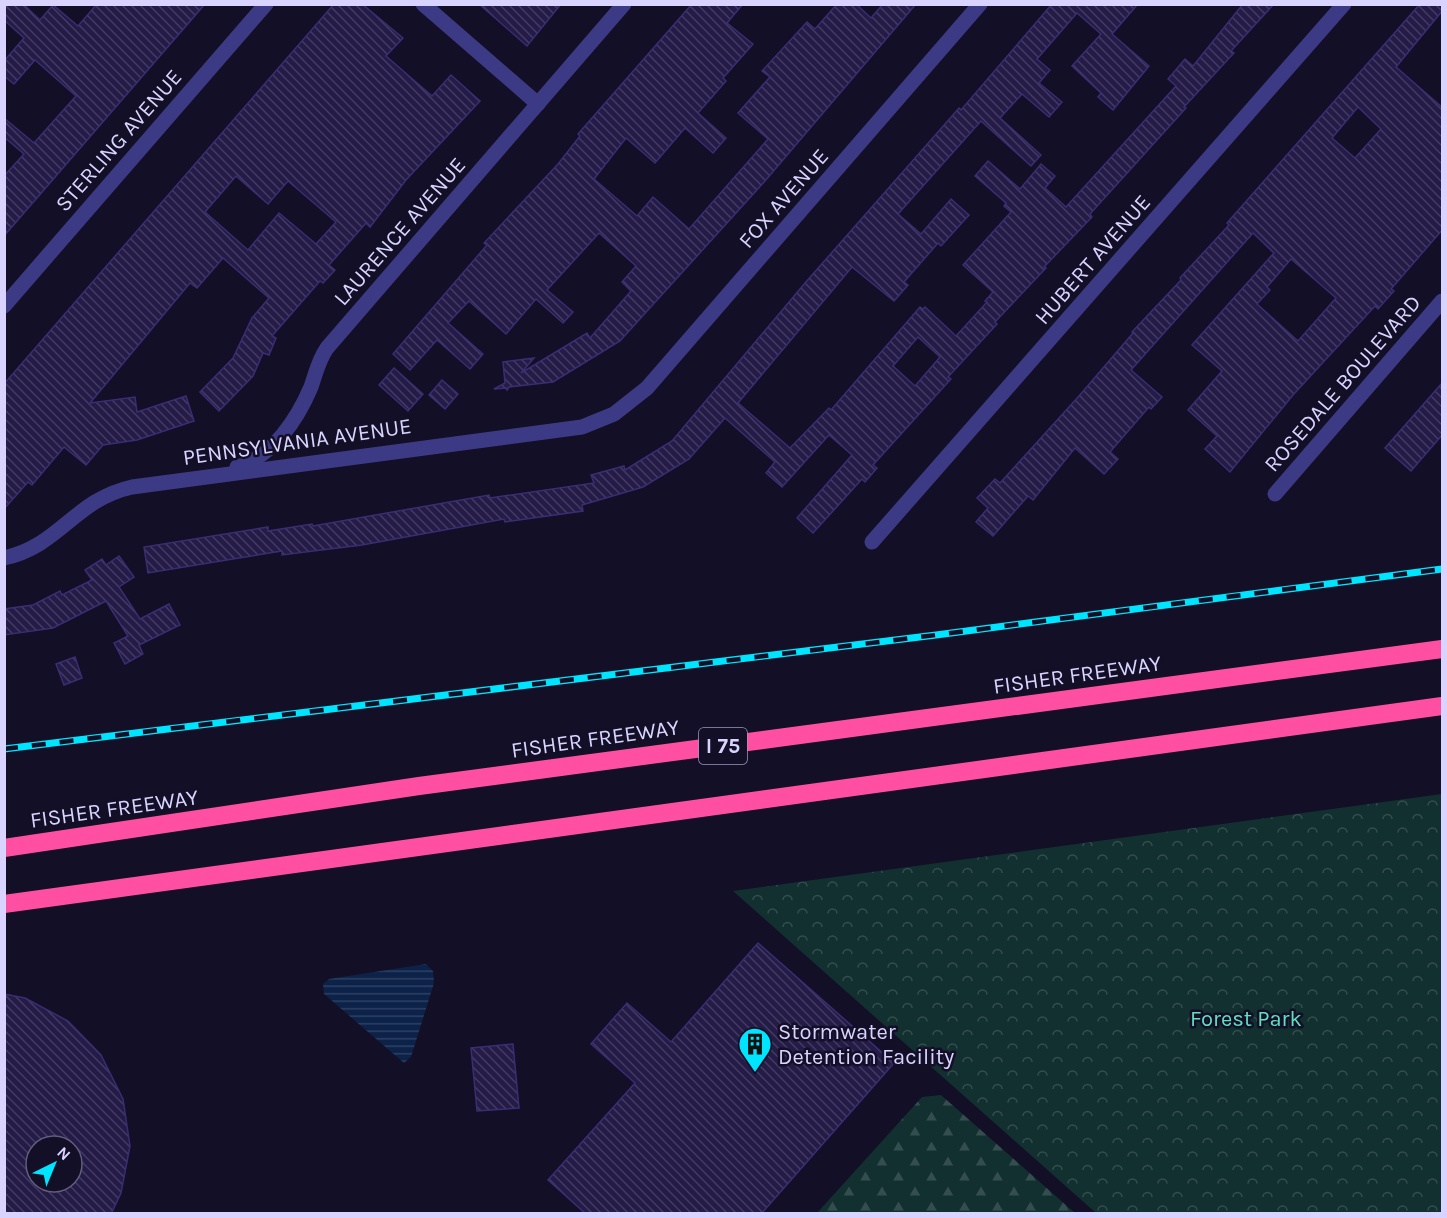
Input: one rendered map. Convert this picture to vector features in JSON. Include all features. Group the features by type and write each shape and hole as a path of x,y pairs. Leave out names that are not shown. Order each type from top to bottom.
{"highway":[{"name":"FISHER FREEWAY","path":"4,848 419,786 1443,649"},
{"path":"4,904 1443,706"}],"street":[{"name":"STERLING AVENUE","path":"4,306 266,4"},
{"path":"423,4 538,104"},
{"name":"LAURENCE AVENUE","path":"210,475 243,465 261,455 285,433 310,387 319,360 327,348 624,4"},
{"name":"FOX AVENUE","path":"614,414 647,388 980,4"},
{"name":"HUBERT AVENUE","path":"872,542 1344,4"},
{"name":"ROSEDALE BOULEVARD","path":"1275,494 1443,302"},
{"name":"PENNSYLVANIA AVENUE","path":"4,558 31,550 53,536 86,506 117,490 210,475 582,427 614,414"}],"green space":[{"name":"Forest Park","path":"1442,794 1442,1213 1096,1213 733,891"},
{"path":"941,1095 1075,1213 817,1213 922,1097"}],"water":[{"path":"426,964 433,971 434,983 411,1057 404,1063 324,994 323,984 329,979"}],"building":[{"path":"4,4 23,4 40,20 53,5 78,26 97,4 205,4 4,236 4,176 24,154 4,137 4,118 34,143 76,96 35,60 14,84 4,76 4,61 24,38 4,20"},
{"path":"334,4 362,4 403,38 386,56 432,96 451,75 480,101 406,180 370,227 366,223 329,265 335,270 323,283 320,281 272,336 276,338 269,355 263,353 253,376 219,411 200,392 233,358 252,318 269,298 223,258 197,288 190,283 90,403 135,397 137,412 186,396 194,421 137,440 103,445 86,465 64,447 32,485 28,482 4,509 4,384","holes":["236,176 268,204 288,181 336,222 316,244 279,213 248,250 205,212"]},
{"path":"479,4 561,4 527,46"},
{"path":"692,4 743,4 727,23 753,44 723,78 726,81 698,113 726,138 713,153 685,128 655,163 626,138 594,179 637,216 653,197 689,229 768,139 738,113 770,77 762,71 807,22 815,29 837,4 856,4 871,18 883,4 916,4 765,181 620,341 553,382 509,387 507,390 506,388 494,389 505,383 503,362 534,358 521,373 587,333 590,338 631,291 622,282 636,266 599,233 547,290 573,312 563,323 536,299 506,334 469,301 448,323 483,354 470,369 437,340 410,370 393,354 487,245 484,243 558,164 580,136 578,134"},
{"path":"1052,4 1138,4 1112,34 1149,66 1113,110 1098,97 1101,93 1072,66 1101,34 1077,13 1037,59 1050,70 1039,83 1062,102 1049,117 1022,94 1000,118 1041,155 1031,166 981,121 898,214 921,234 951,199 969,215 941,246 938,243 904,282 908,285 894,301 852,267 738,403 790,448 829,408 831,410 920,307 923,309 925,307 956,336 987,302 985,301 993,292 963,265 1011,212 1004,206 1006,203 975,176 988,161 1020,189 1041,164 1055,176 1045,188 1066,207 1176,86 1168,79 1185,59 1193,66 1243,4 1274,4 1231,51 1234,53 1184,107 1186,108 1090,214 1092,217 995,322 997,324 948,377 951,379 873,465 877,468 865,482 862,479 813,533 797,518 852,455 829,435 782,487 766,473 775,462 725,418 689,459 643,487 582,505 583,511 505,522 504,519 362,545 282,555 282,551 148,573 144,547 268,527 268,531 312,524 313,526 489,495 490,498 594,483 591,475 624,466 625,470 672,441 805,283 959,108 961,110","holes":["918,337 940,357 915,386 893,366"]},
{"path":"1420,4 1443,4 1443,10 1396,67 1443,108 1443,229 1391,289 1394,291 1378,309 1375,306 1293,395 1230,472 1205,449 1217,436 1188,410 1222,371 1192,345 1274,253 1253,233 1131,370 1162,397 1151,409 1149,407 1110,452 1118,459 1104,474 1075,448 1033,500 1028,496 993,536 976,522 988,508 977,498 995,479 1000,483 1079,396 1132,332 1181,280 1180,278 1229,225 1227,223","holes":["1358,107 1381,129 1355,158 1332,138","1291,259 1336,298 1298,341 1257,304 1270,290 1267,287"]},
{"path":"394,368 423,394 408,411 379,385"},
{"path":"442,380 458,394 445,409 429,395"},
{"path":"1443,382 1443,434 1411,471 1385,448"},
{"path":"119,556 134,577 119,587 140,619 169,604 180,625 139,645 143,654 125,664 114,643 128,636 106,601 53,628 4,635 4,609 33,605 60,591 62,595 92,580 85,570 102,559 106,565"},
{"path":"75,657 82,678 64,685 56,664"},
{"name":"Stormwater Detention Facility","path":"758,943 894,1063 761,1214 586,1214 548,1180 635,1083 591,1044 627,1003 671,1042"},
{"path":"4,994 25,998 68,1021 101,1055 123,1099 130,1146 121,1193 111,1214 4,1214"},
{"path":"513,1044 519,1108 477,1111 471,1048"}],"railway":[{"path":"4,749 936,635 1442,569"}],"place":[{"name":"Stormwater Detention Facility","path":"755,1073"}]}
